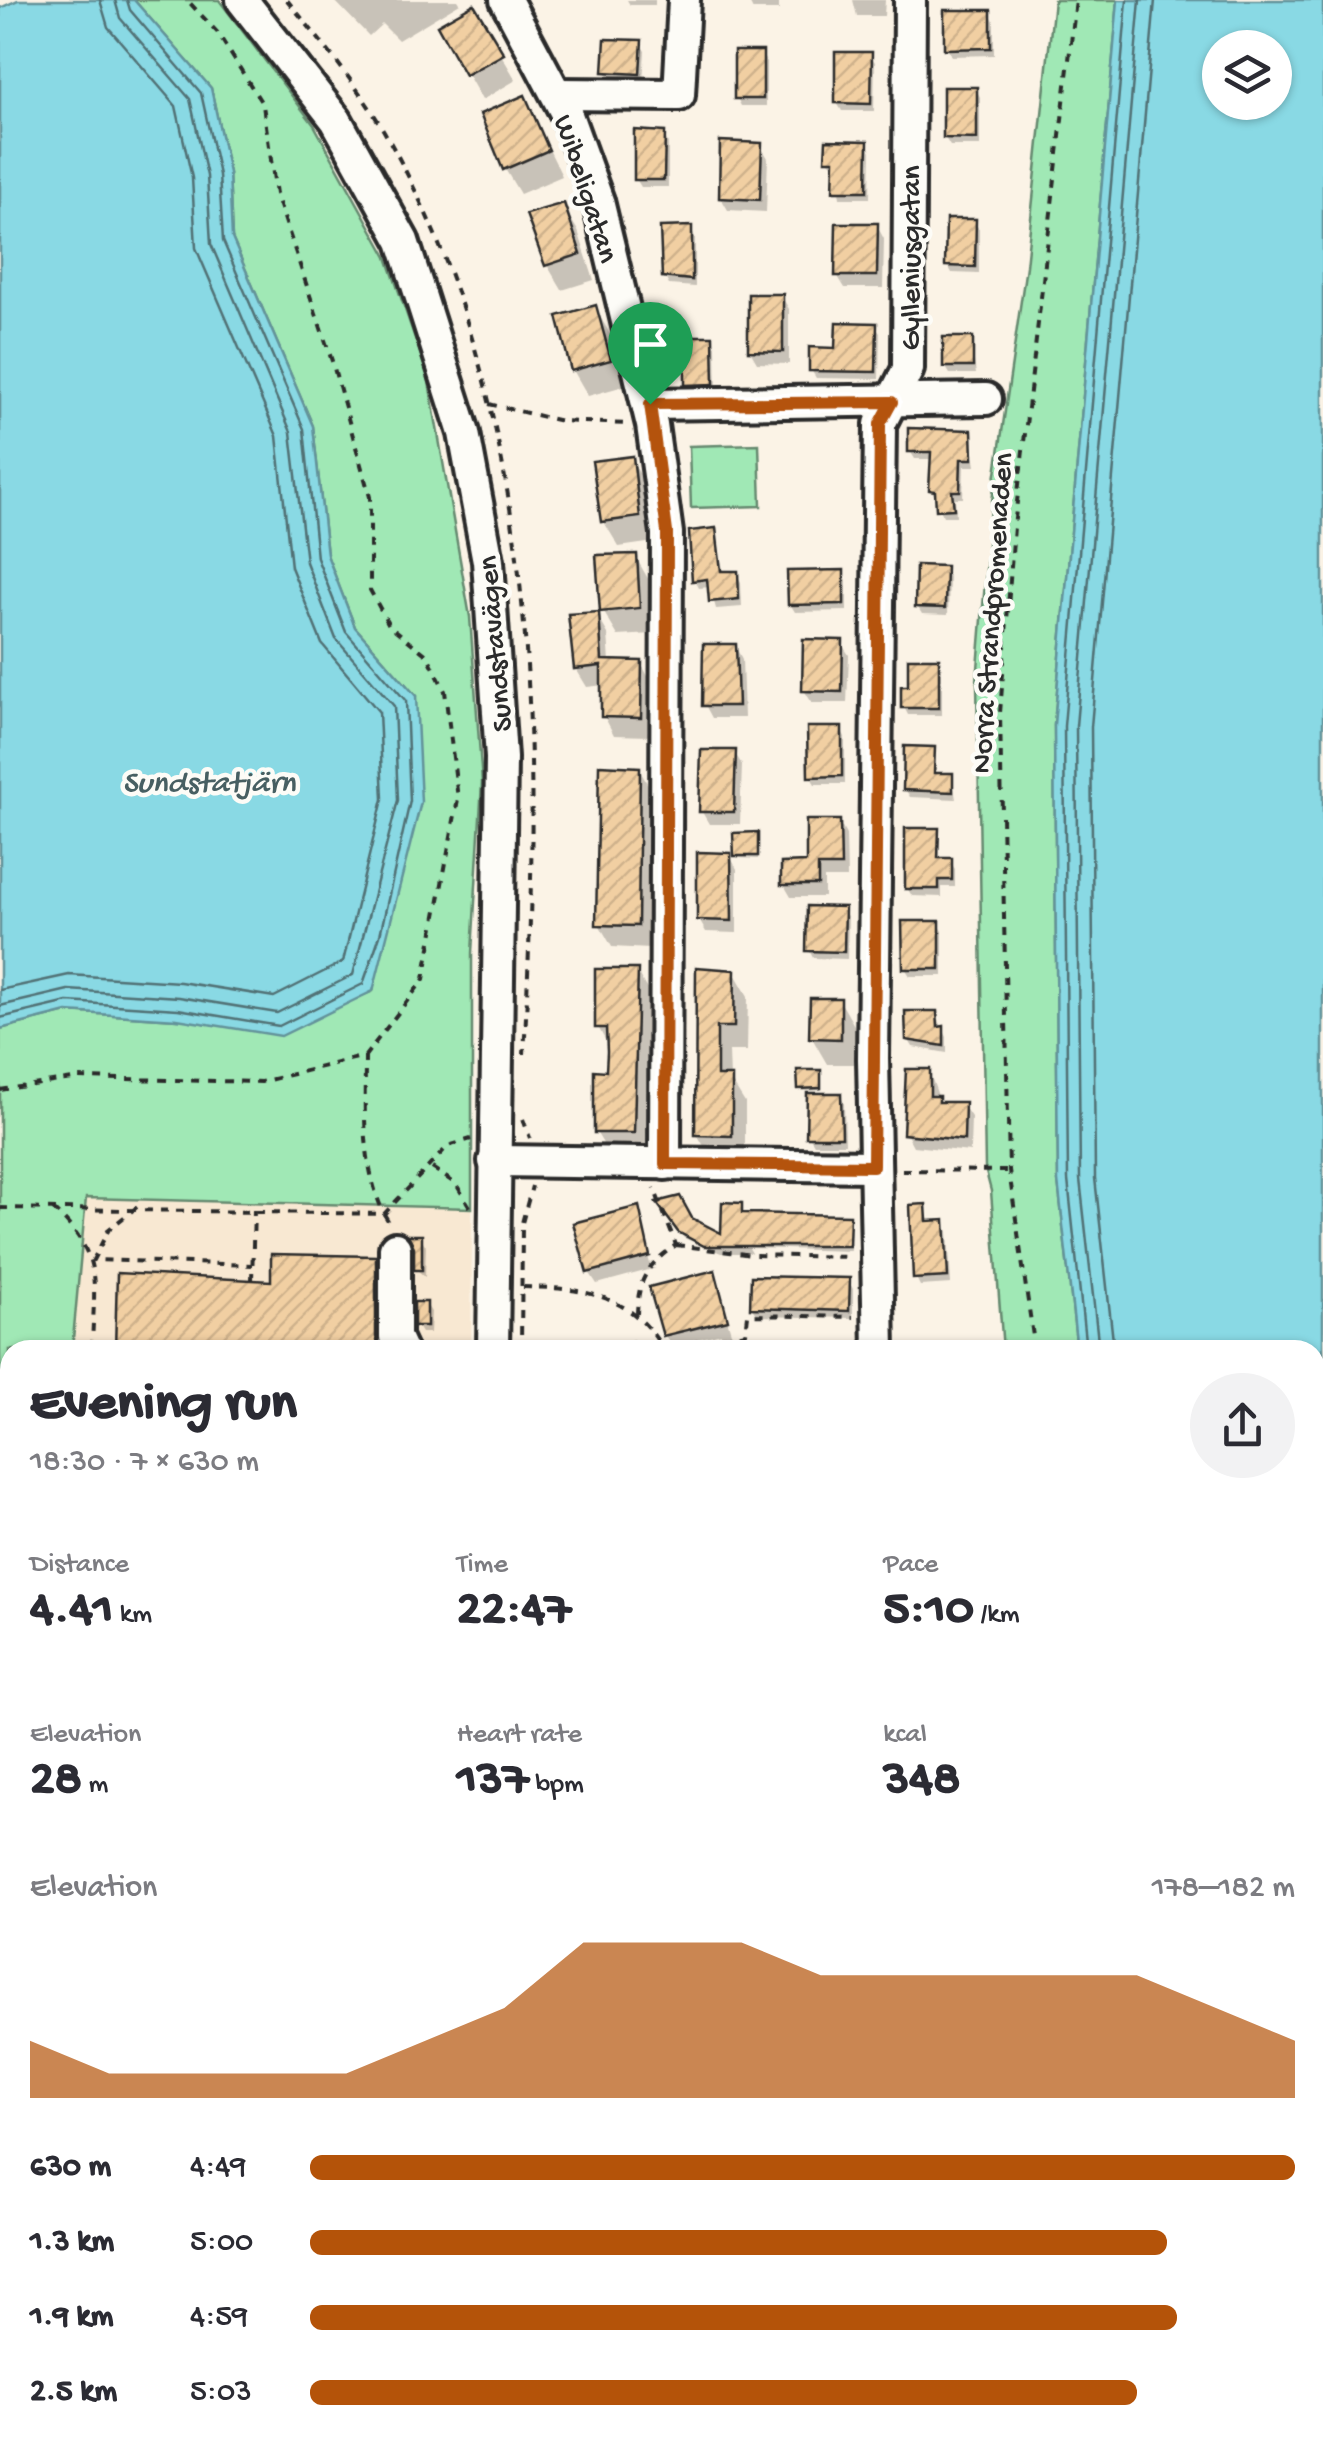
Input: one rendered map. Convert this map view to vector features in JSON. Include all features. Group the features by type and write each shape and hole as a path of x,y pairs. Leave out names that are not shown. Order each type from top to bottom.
{"street":[{"name":"Sundstavägen","path":"242,0 336,120 403,241 464,434 488,561 498,656 502,840 492,1340"},
{"name":"Wibeligatan","path":"506,0 557,94 598,200 651,415 667,532 658,1164"},
{"path":"557,94 679,95 684,0"},
{"name":"Gylleniusgatan","path":"879,1340 873,1166 880,424 908,369 910,0"},
{"path":"651,415 986,398"},
{"path":"494,1148 658,1164 873,1166"},
{"path":"396,1248 396,1340"}],"path":[{"path":"187,0 217,32 262,105 276,194 332,361 370,498 370,590 388,625 428,656 445,690 458,799 424,979 365,1056 366,1144 372,1188 393,1228 396,1248"},
{"name":"Norra Strandpromenaden","path":"1034,1340 1009,1171 1000,712 1016,510 1076,0"},
{"path":"488,404 562,421 651,415"},
{"path":"0,1090 79,1078 261,1082 365,1056"},
{"path":"0,1208 136,1207 384,1214 448,1146 494,1148"},
{"path":"658,1164 655,1196 676,1245"},
{"path":"873,1166 886,1170 1009,1171"},
{"path":"92,1340 93,1260 108,1229 136,1207"},
{"path":"52,1208 77,1233 93,1260"},
{"path":"252,1280 254,1210"},
{"path":"638,1314 639,1282 652,1262 676,1245 752,1255 876,1257"},
{"path":"93,1260 252,1265"},
{"path":"523,1287 581,1288 638,1314 655,1340"},
{"path":"709,1340 746,1333 748,1315 878,1318"}],"shaded area":[{"path":"86,1198 472,1208 471,1340 73,1340"}],"green space":[{"path":"134,0 219,0 314,125 387,257 428,376 470,617 482,783 472,953 472,1208 86,1198 73,1340 0,1340 0,1029 67,1012 177,1019 337,1006 373,991 416,696 355,627 327,555 313,426 232,238 229,173 211,88"},
{"path":"1054,0 1118,0 1054,725 1058,1181 1076,1340 1002,1340 991,1191 985,1168 977,681 991,508 1026,266"},
{"path":"759,444 761,506 691,508 689,446"}],"water":[{"name":"Sundstatjärn","path":"18,0 134,0 211,88 229,173 232,238 313,426 327,555 355,627 416,696 421,802 373,991 281,1036 177,1019 67,1012 0,1029 0,8"},
{"path":"1118,0 1323,0 1323,1340 1076,1340 1058,1181 1054,725"}],"building":[{"path":"474,4 504,54 465,75 437,25"},
{"path":"944,10 991,10 991,48 944,49"},
{"path":"605,39 642,40 640,74 603,72"},
{"path":"734,51 763,51 763,99 734,99"},
{"path":"835,52 872,52 871,104 835,103"},
{"path":"943,87 977,87 977,139 943,138"},
{"path":"525,95 549,150 503,170 480,114"},
{"path":"634,130 665,132 664,180 634,180"},
{"path":"826,140 868,141 867,191 833,191 834,160 825,160"},
{"path":"720,141 762,143 760,200 719,198"},
{"path":"564,203 581,254 545,266 526,214"},
{"path":"946,219 976,219 975,267 945,266"},
{"path":"836,223 878,223 877,276 835,276"},
{"path":"692,226 692,280 662,277 660,227"},
{"path":"748,294 783,294 783,352 748,351"},
{"path":"596,305 611,360 571,371 557,316"},
{"path":"836,322 877,323 876,372 809,371 809,347 835,348"},
{"path":"685,336 713,336 714,384 685,385"},
{"path":"943,337 973,337 973,367 943,367"},
{"path":"908,428 972,430 973,459 961,459 960,491 952,491 954,509 936,510 935,491 929,490 931,452 908,452"},
{"path":"633,456 640,517 601,522 592,461"},
{"path":"716,528 721,571 738,571 739,599 709,602 707,579 692,581 689,531"},
{"path":"637,554 640,608 600,612 596,555"},
{"path":"916,565 946,566 945,608 915,607"},
{"path":"844,570 844,604 788,605 787,571"},
{"path":"599,612 602,660 642,661 641,718 601,717 601,666 574,669 568,614"},
{"path":"803,639 843,640 842,692 802,691"},
{"path":"703,644 736,644 738,706 702,706"},
{"path":"908,658 939,658 939,708 901,708 901,686 908,686"},
{"path":"807,727 842,727 842,776 808,777"},
{"path":"904,746 935,747 934,773 953,773 953,792 903,790"},
{"path":"701,750 736,750 734,812 699,812"},
{"path":"599,765 640,767 638,926 596,925"},
{"path":"806,820 840,820 841,866 818,866 818,885 781,885 781,863 806,862"},
{"path":"905,828 939,828 938,858 952,858 952,880 939,880 939,889 905,889"},
{"path":"758,832 758,856 734,856 733,833"},
{"path":"697,852 731,853 732,921 697,920"},
{"path":"807,906 845,907 844,952 806,951"},
{"path":"902,921 940,921 940,969 903,969"},
{"path":"696,967 735,970 734,1027 717,1027 717,1076 732,1076 732,1136 695,1135"},
{"path":"595,969 638,969 634,1133 594,1133 594,1070 606,1071 607,1052 606,1028 595,1028"},
{"path":"810,998 841,998 841,1039 809,1038"},
{"path":"905,1011 937,1011 938,1027 944,1026 944,1046 906,1040"},
{"path":"906,1069 930,1069 930,1096 939,1096 939,1102 965,1102 964,1140 903,1134"},
{"path":"797,1070 821,1070 821,1088 798,1089"},
{"path":"807,1093 841,1093 842,1137 806,1137"},
{"path":"680,1196 692,1218 721,1233 722,1202 742,1203 742,1213 850,1215 849,1246 704,1246 678,1232 656,1202"},
{"path":"926,1204 927,1221 945,1220 948,1277 913,1279 910,1205"},
{"path":"639,1206 650,1256 587,1273 573,1223"},
{"path":"408,1235 422,1235 422,1270 414,1270 414,1247"},
{"path":"271,1254 376,1256 377,1340 115,1340 117,1273 271,1281"},
{"path":"715,1270 728,1320 663,1336 649,1287"},
{"path":"751,1276 850,1278 849,1311 750,1308"},
{"path":"414,1302 427,1302 427,1326 414,1326"}],"route":[{"path":"892,402 880,424 873,1166 665,1164 667,532 650,404 892,402"}]}
